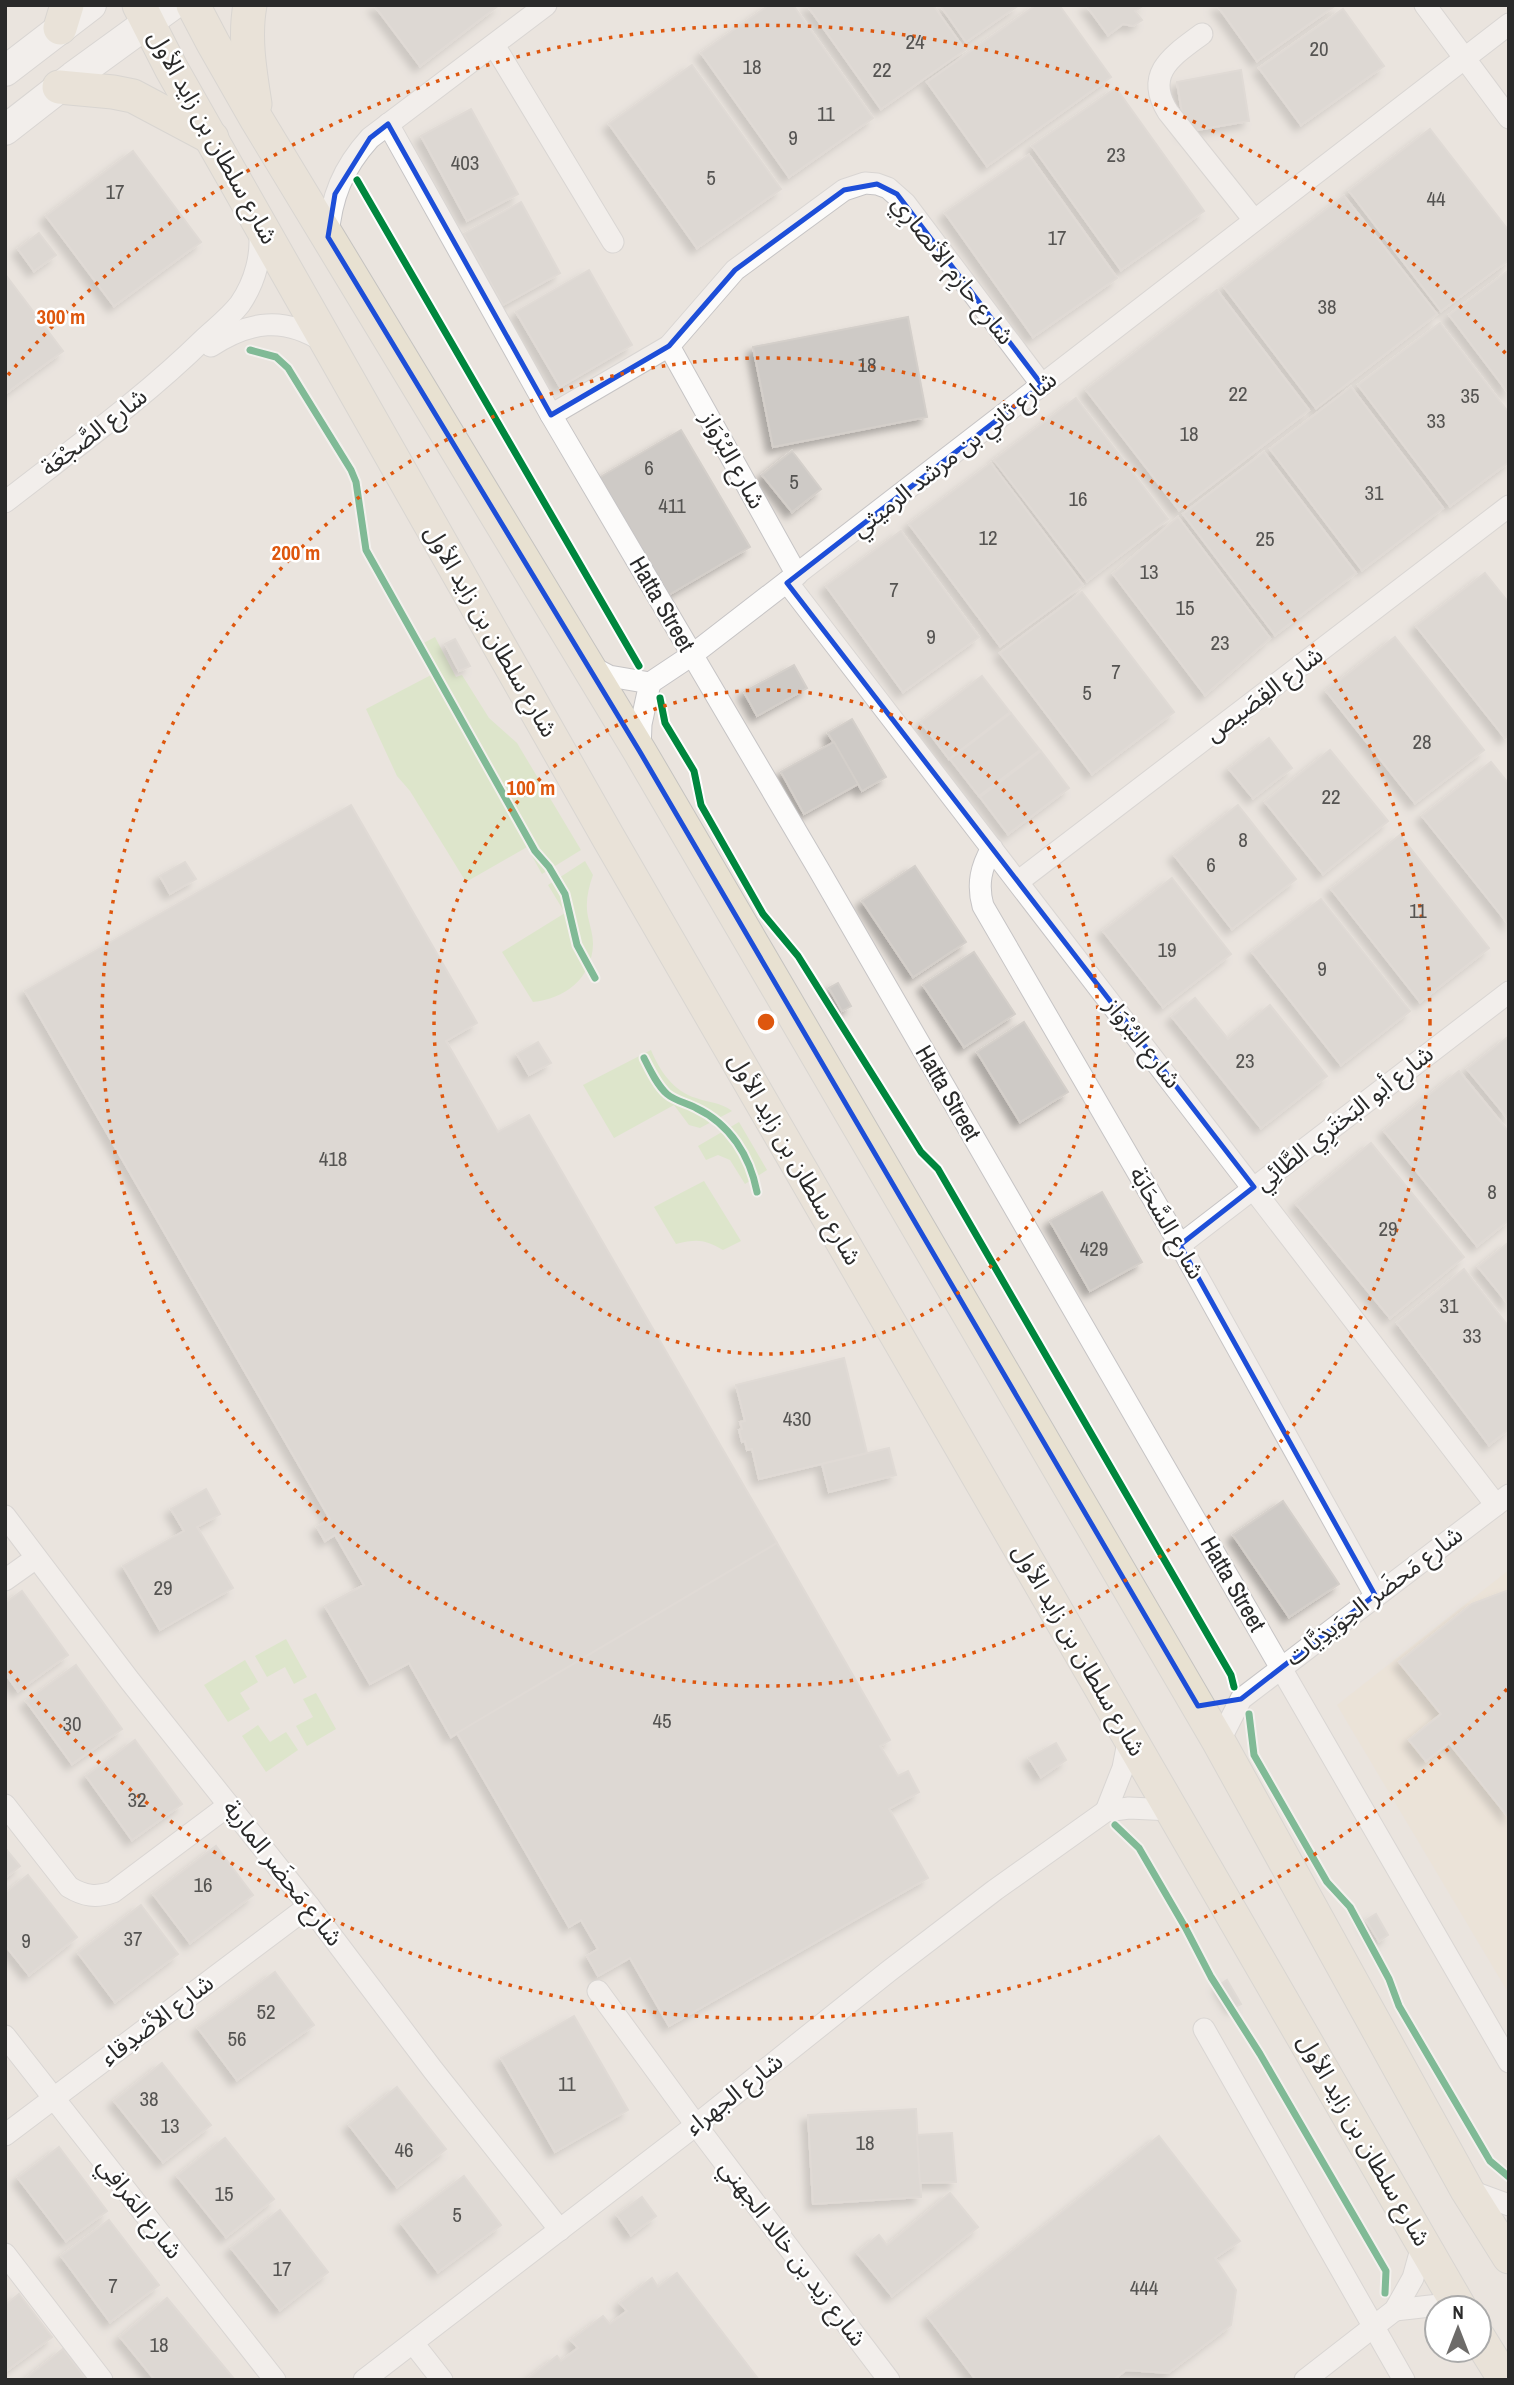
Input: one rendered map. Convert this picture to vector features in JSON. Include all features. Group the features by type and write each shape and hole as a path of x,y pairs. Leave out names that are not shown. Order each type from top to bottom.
{"main road":[{"path":"5,71 64,17 91,5"},
{"name":"شارع سلطان بن زايد الأول","path":"193,5 257,120 639,752 1198,1706 1466,2190 1509,2257"},
{"path":"250,5 250,71 257,120"},
{"path":"5,130 153,11"},
{"name":"شارع سلطان بن زايد الأول","path":"153,11 172,68 328,345 608,837 1452,2294"},
{"path":"59,87 133,96 212,138"},
{"path":"1493,2361 1505,2380"}],"street":[{"path":"328,237 332,204 344,173 355,155 388,124 546,5"},
{"path":"1425,5 1509,118"},
{"name":"شارع ثاني بن مرشد الرميثي","path":"650,683 692,655 792,579 1509,24"},
{"path":"1202,34 1167,63 1161,72 1159,93 1168,112 1254,220"},
{"path":"494,45 612,242"},
{"name":"Hatta Street","path":"388,124 551,415 1509,2062"},
{"name":"شارع حازِم الأنصارِي","path":"551,415 670,346 735,270 844,190 865,183 888,188 905,203 1042,385"},
{"name":"شارع الصَّجْعَة","path":"5,502 182,362 239,305 256,271 259,252 257,215"},
{"name":"شارع الصَّجْعَة","path":"182,362 229,334 270,324 291,326 310,333 328,345"},
{"name":"شارع البُرْوَاز","path":"670,346 792,579 992,849 1254,1187 1502,1500"},
{"name":"شارع القِصَيص","path":"1019,881 1509,506"},
{"path":"588,666 609,676 650,683 641,724 639,752"},
{"name":"شارع السَّحَابَة","path":"992,849 982,867 979,880 983,905 1180,1245 1375,1595"},
{"name":"شارع أبو البَختَرِي الطَّائِي","path":"1180,1245 1509,992"},
{"name":"شارع مَحضَر الحِوَيذِيَّات","path":"1219,1742 1241,1699 1502,1500"},
{"name":"شارع مَحضَر المارية","path":"5,1516 137,1690 309,1906 433,2070 560,2231"},
{"path":"5,1580 36,1558"},
{"name":"شارع مَحضَر الحِوَيذِيَّات","path":"1198,1706 1241,1699"},
{"path":"1129,1737 1123,1768 1106,1811 1129,1808 1172,1810"},
{"path":"5,1805 69,1887 90,1896 113,1892 229,1805"},
{"name":"شارع الجهراء","path":"363,2380 560,2231 889,1971 995,1890 1106,1811"},
{"name":"شارع الأصْدِقاء","path":"5,2136 309,1906"},
{"name":"شارع زيد بن خالد الجهني","path":"598,1991 889,2380"},
{"path":"1203,2029 1404,2380"},
{"name":"شارع المَرافِي","path":"5,2036 275,2380"},
{"path":"1466,2190 1509,2205"},
{"path":"1305,2380 1395,2310 1413,2278 1423,2242"},
{"path":"5,2254 102,2380"},
{"path":"1395,2310 1423,2308"},
{"path":"413,2343 442,2380"}],"highlighted area":[{"path":"388,124 551,415 669,346 735,270 844,190 877,184 897,194 1042,385 787,583 1254,1187 1180,1245 1375,1595 1241,1699 1198,1706 640,752 328,237 335,194 370,138"}],"shaded area":[{"path":"1509,1570 1509,1994 1337,1705"}],"green space":[{"path":"435,637 456,677 462,675 489,718 517,743 581,850 542,874 527,847 466,882 410,791 397,776 366,709 433,674 418,646"},
{"path":"585,861 593,875 587,901 593,944 588,967 582,977 565,992 533,1002 502,952 565,913 548,885"},
{"path":"651,1050 663,1072 681,1091 732,1111 700,1128 689,1125 674,1105 614,1138 583,1085"},
{"path":"739,1122 767,1170 745,1184 730,1160 718,1155 706,1160 698,1146"},
{"path":"704,1181 741,1241 723,1250 700,1241 676,1244 654,1207"},
{"path":"286,1639 307,1677 294,1684 285,1667 267,1677 255,1656"},
{"path":"245,1660 258,1682 240,1693 250,1709 228,1722 204,1685"},
{"path":"316,1693 336,1729 307,1746 296,1726 313,1717 303,1699"},
{"path":"258,1725 270,1742 286,1732 298,1750 266,1772 242,1736"}],"building":[{"path":"374,5 499,5 420,66"},
{"path":"769,5 793,5 873,118 789,177 701,53"},
{"path":"807,5 933,5 965,50 881,109"},
{"path":"940,5 1019,5 966,42"},
{"path":"1036,5 1059,5 1111,77 987,166 927,82"},
{"path":"1086,5 1144,5 1135,11 1142,20 1133,26 1123,24 1108,35"},
{"path":"1217,5 1336,5 1257,61"},
{"path":"1343,9 1384,66 1301,125 1259,68"},
{"path":"692,65 781,189 697,248 609,124"},
{"path":"1241,70 1249,121 1185,132 1177,82"},
{"path":"1116,88 1204,211 1121,270 1032,146"},
{"path":"471,109 518,194 467,221 421,136"},
{"path":"1430,129 1509,231 1509,260 1441,311 1349,191"},
{"path":"133,151 201,242 114,306 46,216"},
{"path":"1029,155 1117,278 1033,337 945,213"},
{"path":"1344,196 1437,314 1316,408 1224,287"},
{"path":"521,202 560,273 503,305 464,234"},
{"path":"39,233 56,255 34,271 18,249"},
{"path":"589,270 632,345 560,387 516,312"},
{"path":"1509,270 1509,394 1449,315"},
{"path":"5,274 63,351 5,394"},
{"path":"1217,290 1309,410 1179,510 1086,390"},
{"path":"908,317 927,417 773,447 753,347"},
{"path":"1440,323 1509,413 1509,462 1450,506 1358,385"},
{"path":"1351,387 1443,508 1362,570 1270,449"},
{"path":"1076,398 1168,519 1087,581 994,460"},
{"path":"681,430 750,547 667,596 597,479"},
{"path":"792,451 821,489 792,512 762,475"},
{"path":"1264,452 1356,573 1275,635 1183,514"},
{"path":"991,463 1083,585 1000,646 909,524"},
{"path":"1178,517 1270,638 1205,695 1113,574"},
{"path":"901,531 979,637 903,692 826,586"},
{"path":"1485,573 1509,603 1509,735 1505,738 1416,626"},
{"path":"1082,592 1174,712 1092,774 1000,653"},
{"path":"1395,637 1484,750 1415,803 1326,691"},
{"path":"455,639 470,666 459,671 445,644"},
{"path":"794,665 807,688 757,716 744,692"},
{"path":"982,676 1010,712 949,759 921,722"},
{"path":"1011,713 1040,750 979,796 950,759"},
{"path":"852,719 886,777 862,791 828,733"},
{"path":"1269,738 1292,768 1253,798 1229,769"},
{"path":"834,742 858,784 804,814 781,772"},
{"path":"1330,750 1388,821 1323,874 1265,802"},
{"path":"1041,751 1069,788 1008,834 980,797"},
{"path":"1491,762 1509,784 1509,925 1422,816"},
{"path":"351,805 477,1023 446,1041 498,1132 529,1115 777,1543 451,1737 409,1663 370,1684 325,1606 364,1585 335,1535 325,1541 317,1527 330,1519 25,991"},
{"path":"1238,805 1296,879 1232,929 1174,855"},
{"path":"1400,835 1489,948 1420,1002 1331,889"},
{"path":"185,862 196,879 170,894 160,876"},
{"path":"915,866 966,942 913,977 862,901"},
{"path":"1172,878 1231,954 1163,1007 1103,931"},
{"path":"1321,899 1410,1011 1341,1065 1252,952"},
{"path":"974,952 1015,1014 964,1047 923,985"},
{"path":"838,983 851,1006 842,1011 829,988"},
{"path":"1195,998 1228,1039 1270,1005 1327,1076 1261,1128 1172,1017"},
{"path":"1024,1022 1068,1092 1020,1122 977,1052"},
{"path":"1509,1036 1509,1120 1467,1069"},
{"path":"538,1042 551,1063 529,1075 517,1054"},
{"path":"1459,1071 1509,1132 1509,1220 1477,1246 1384,1131"},
{"path":"1371,1143 1464,1257 1390,1318 1296,1204"},
{"path":"1102,1192 1142,1262 1090,1291 1050,1221"},
{"path":"1509,1242 1509,1305 1478,1267"},
{"path":"1464,1269 1509,1327 1509,1429 1489,1445 1397,1323"},
{"path":"844,1358 867,1453 759,1479 752,1449 747,1450 739,1430 742,1429 740,1422 745,1421 736,1385"},
{"path":"889,1448 896,1475 829,1492 822,1464"},
{"path":"206,1489 220,1514 197,1527 233,1588 160,1630 123,1566 184,1531 171,1509"},
{"path":"1283,1501 1339,1584 1289,1617 1233,1535"},
{"path":"777,1543 890,1740 880,1746 898,1776 908,1771 919,1792 889,1809 928,1878 669,2026 630,1958 598,1976 587,1956 598,1949 581,1920 569,1927 457,1733"},
{"path":"1509,1590 1509,1818 1449,1743 1426,1761 1409,1740 1441,1714 1399,1662 1472,1604"},
{"path":"22,1591 68,1655 18,1691 5,1673 5,1603"},
{"path":"76,1665 122,1729 72,1764 26,1701"},
{"path":"135,1740 182,1804 132,1840 86,1776"},
{"path":"1056,1743 1066,1760 1041,1777 1029,1758"},
{"path":"216,1846 253,1895 190,1943 153,1894"},
{"path":"5,1848 20,1866 5,1878"},
{"path":"28,1875 77,1937 29,1975 5,1945 5,1893"},
{"path":"141,1905 178,1954 115,2002 78,1953"},
{"path":"1376,1914 1388,1935 1379,1941 1366,1920"},
{"path":"275,1972 314,2025 237,2080 198,2028"},
{"path":"1227,1980 1241,2004 1233,2008 1219,1985"},
{"path":"574,2016 628,2110 555,2152 501,2058"},
{"path":"162,2063 211,2125 163,2162 114,2101"},
{"path":"397,2087 446,2149 397,2187 349,2125"},
{"path":"916,2109 921,2197 813,2204 808,2115"},
{"path":"952,2133 956,2182 920,2183 917,2135"},
{"path":"1159,2136 1240,2241 1215,2258 1236,2290 1231,2325 1168,2373 1126,2370 1113,2380 976,2380 928,2317"},
{"path":"225,2138 274,2199 226,2237 177,2176"},
{"path":"59,2147 107,2211 66,2241 18,2178"},
{"path":"464,2176 501,2225 438,2272 401,2223"},
{"path":"950,2193 978,2227 892,2296 857,2253 879,2235 887,2245"},
{"path":"642,2197 656,2216 631,2235 617,2215"},
{"path":"280,2210 328,2272 280,2310 231,2248"},
{"path":"109,2220 159,2285 110,2322 61,2256"},
{"path":"677,2273 759,2380 526,2380 557,2356 561,2361 578,2348 571,2340 603,2316 610,2324 627,2311 620,2303 652,2278 658,2287"},
{"path":"19,2294 52,2337 5,2372 5,2305"},
{"path":"167,2298 235,2380 155,2380 120,2337"},
{"path":"63,2349 87,2380 24,2380"}],"cycle path":[{"path":"357,180 639,666"},
{"path":"250,350 276,357 288,368 351,470 356,482 366,550 535,851 549,867 565,894 577,945 595,978"},
{"path":"660,698 665,723 694,771 701,805 763,914 798,956 921,1152 938,1169 1231,1675 1234,1687"},
{"path":"644,1058 667,1094 708,1115 737,1142 749,1166 757,1192"},
{"path":"1249,1714 1254,1755 1327,1882 1350,1907 1389,1979 1399,2006 1490,2161 1509,2177"},
{"path":"1115,1825 1139,1848 1211,1977 1260,2054 1386,2271 1385,2293"}]}
